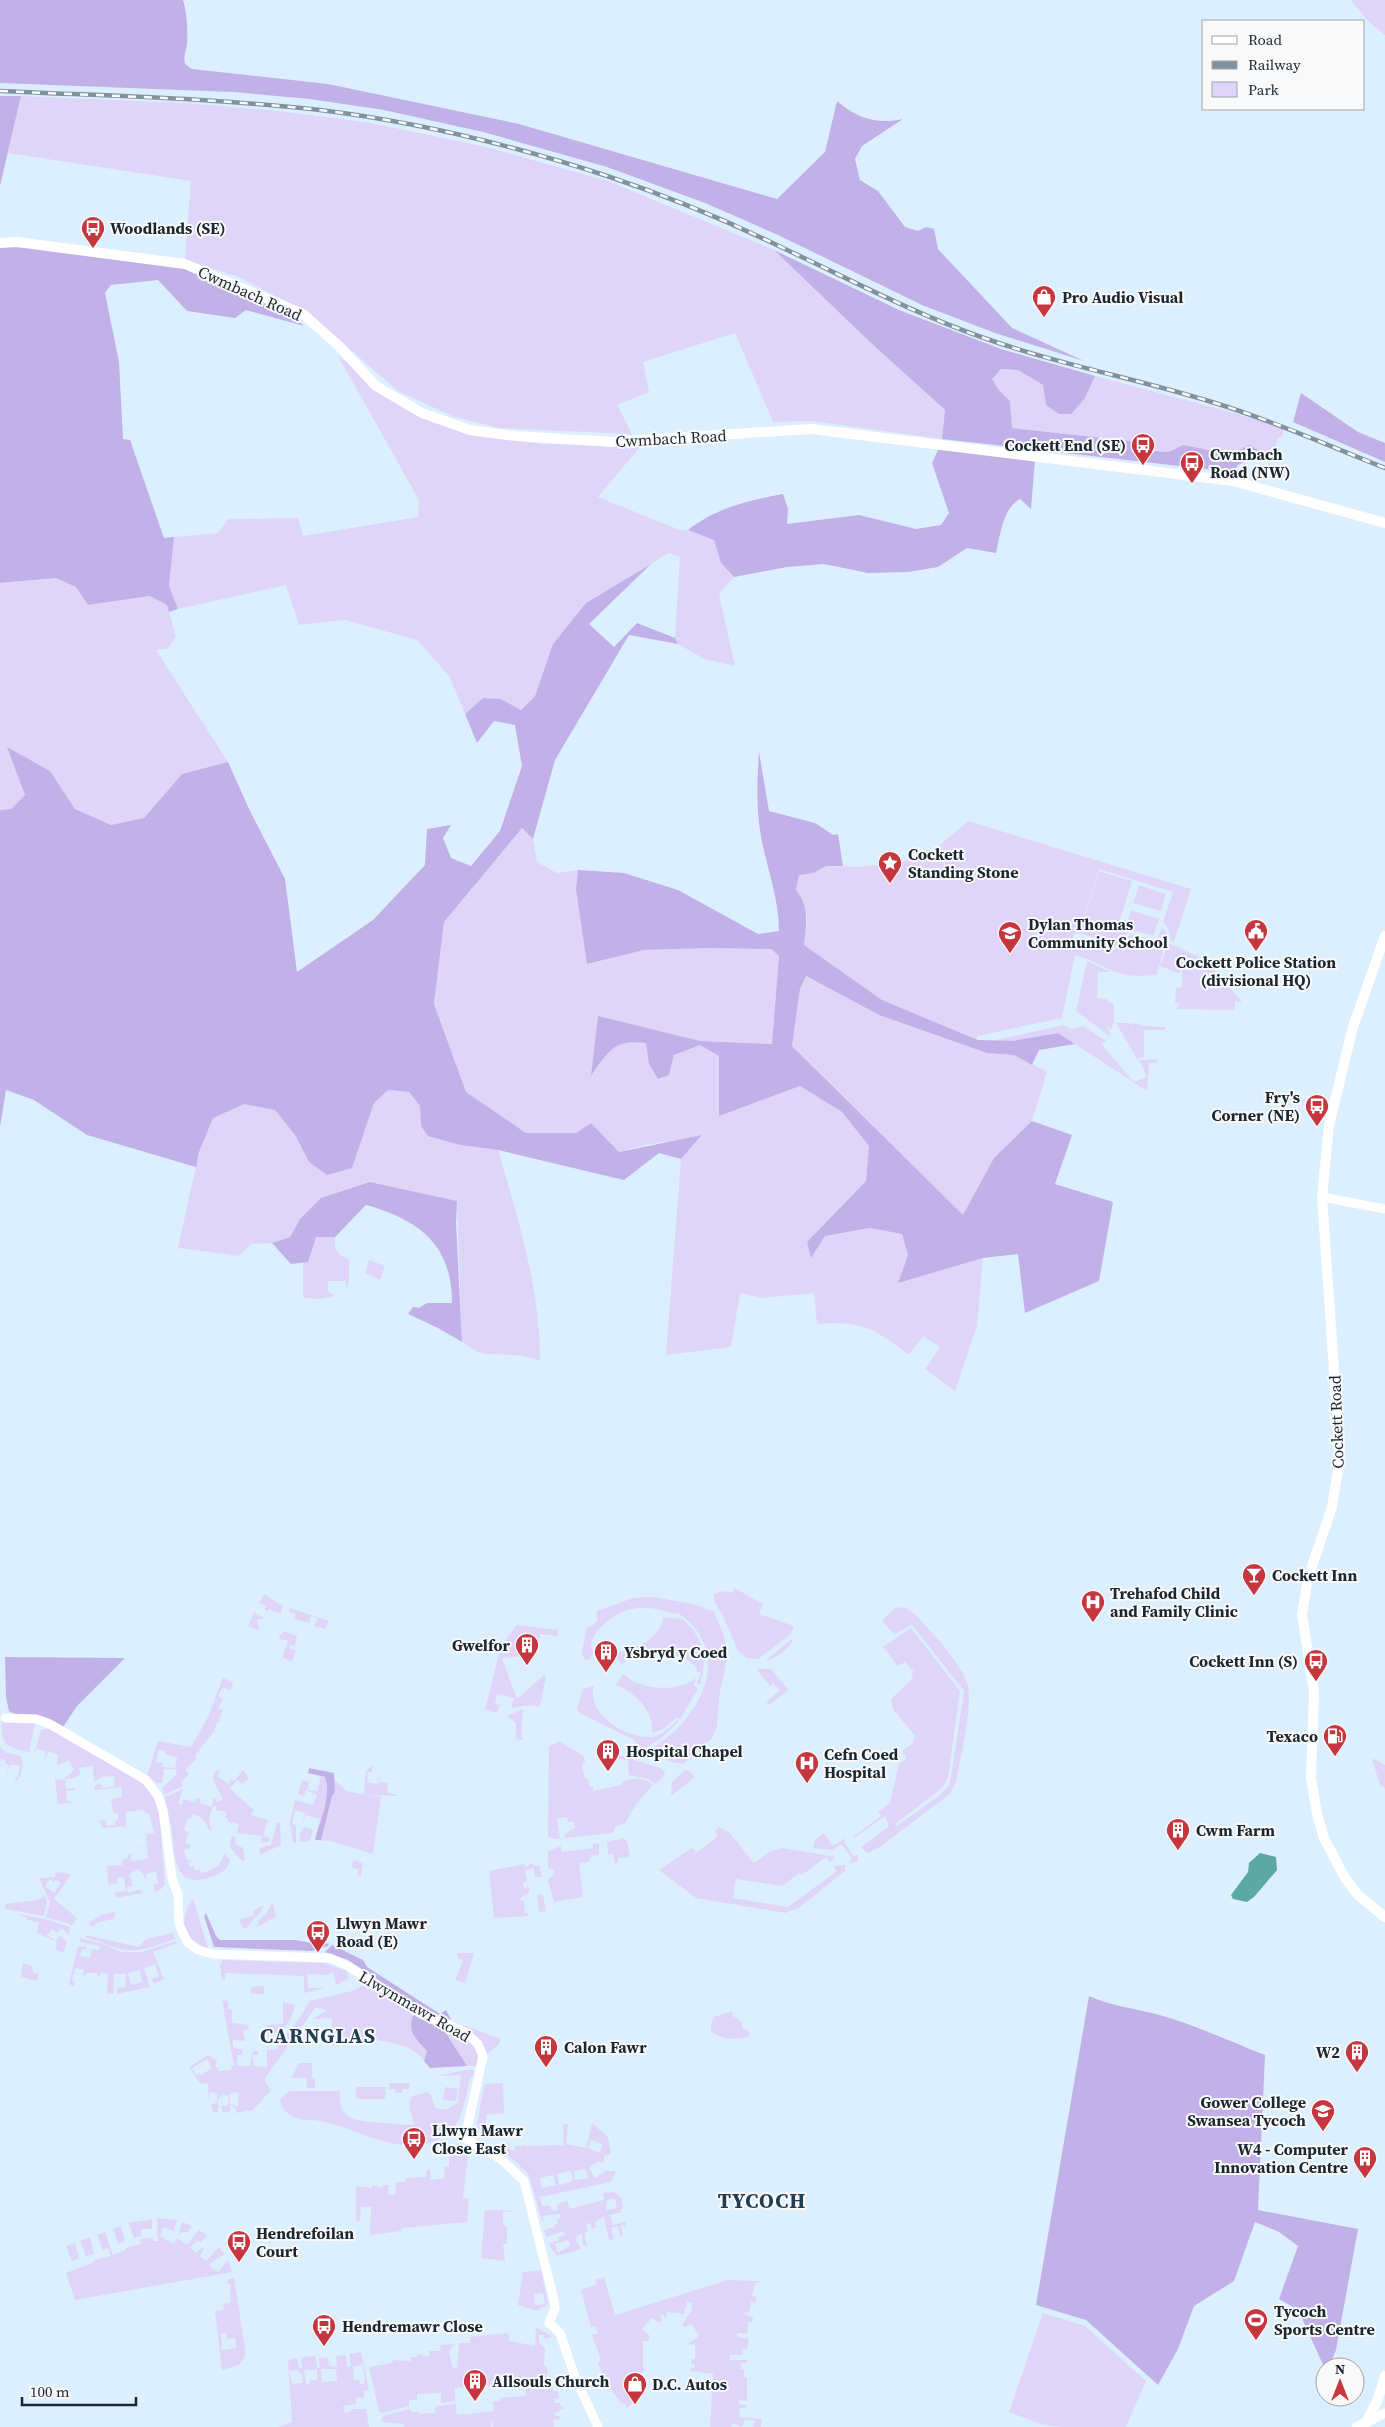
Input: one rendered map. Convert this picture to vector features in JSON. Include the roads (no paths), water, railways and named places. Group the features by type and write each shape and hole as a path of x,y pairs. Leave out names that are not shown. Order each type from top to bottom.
{"main road":[{"name":"Cwmbach Road","path":"0,243 17,242 185,264 303,314 339,346 376,386 422,413 470,430 516,436 612,442 811,429 1233,481 1385,523"},
{"name":"Cockett Road","path":"1385,936 1353,1027 1330,1117 1322,1197 1340,1457 1332,1507 1308,1578 1302,1614 1314,1692 1311,1778 1323,1834 1336,1865 1358,1895 1385,1917"},
{"path":"1362,2426 1374,2407 1385,2377"},
{"path":"1349,2427 1374,2407"}],"street":[{"path":"1322,1197 1385,1209"},
{"name":"Llwynmawr Road","path":"5,1718 36,1719 48,1723 146,1780 154,1788 162,1811 172,1878 178,1895 179,1924 187,1942 198,1950 225,1954 330,1958 354,1970 421,2013 472,2036 483,2056 465,2138 502,2160 524,2181 554,2300 554,2308 549,2323 560,2333 575,2377 598,2427"},
{"path":"1362,2426 1385,2413"}],"railway":[{"path":"0,91 200,100 320,110 430,128 503,145 575,166 699,210 958,329 1013,348 1186,394 1237,410 1385,468"}],"place":[{"name":"Woodlands (SE)","path":"93,249"},
{"name":"Pro Audio Visual","path":"1044,318"},
{"name":"Cockett End (SE)","path":"1143,466"},
{"name":"Cwmbach Road (NW)","path":"1192,484"},
{"name":"Cockett Standing Stone","path":"890,884"},
{"name":"Cockett Police Station (divisional HQ)","path":"1256,952"},
{"name":"Dylan Thomas Community School","path":"1010,954"},
{"name":"Fry's Corner (NE)","path":"1317,1127"},
{"name":"Cockett Inn","path":"1254,1596"},
{"name":"Trehafod Child and Family Clinic","path":"1093,1623"},
{"name":"Gwelfor","path":"527,1666"},
{"name":"Ysbryd y Coed","path":"606,1673"},
{"name":"Cockett Inn (S)","path":"1316,1682"},
{"name":"Texaco","path":"1335,1757"},
{"name":"Hospital Chapel","path":"608,1772"},
{"name":"Cefn Coed Hospital","path":"807,1784"},
{"name":"Cwm Farm","path":"1178,1851"},
{"name":"Llwyn Mawr Road (E)","path":"318,1953"},
{"name":"Calon Fawr","path":"546,2068"},
{"name":"W2","path":"1357,2073"},
{"name":"Gower College Swansea Tycoch","path":"1323,2132"},
{"name":"Llwyn Mawr Close East","path":"414,2160"},
{"name":"W4 - Computer Innovation Centre","path":"1365,2179"},
{"name":"Hendrefoilan Court","path":"239,2263"},
{"name":"Tycoch Sports Centre","path":"1256,2341"},
{"name":"Hendremawr Close","path":"324,2347"},
{"name":"Allsouls Church","path":"475,2402"},
{"name":"D.C. Autos","path":"635,2405"}],"district":[{"name":"CARNGLAS","path":"318,2035"},
{"name":"TYCOCH","path":"762,2200"}]}
